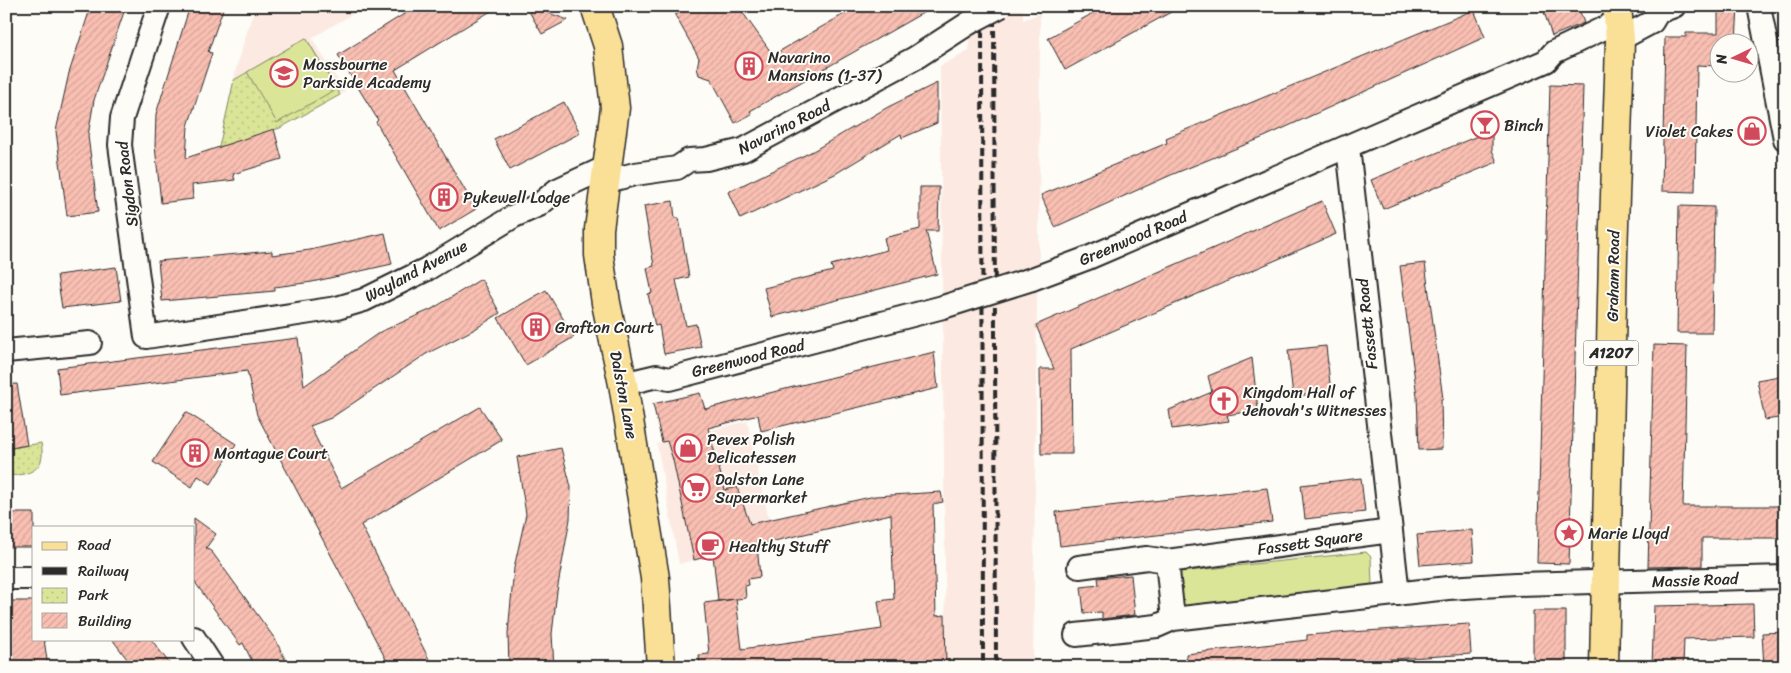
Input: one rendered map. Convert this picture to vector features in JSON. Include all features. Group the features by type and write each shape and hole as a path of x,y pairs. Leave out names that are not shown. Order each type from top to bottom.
{"main road":[{"name":"Dalston Lane","path":"595,6 608,46 616,108 599,229 599,255 606,303 623,384 654,578 661,667"},
{"name":"Graham Road","path":"1604,667 1619,22"}],"street":[{"name":"Sigdon Road","path":"146,336 120,145 122,118 159,6"},
{"name":"Navarino Road","path":"608,173 635,174 677,168 689,160 706,159 743,150 915,58 969,23 1001,6"},
{"name":"Greenwood Road","path":"623,384 658,376 669,379 943,307 1032,279 1348,147 1546,61 1554,52 1619,22 1652,22 1658,12 1674,6"},
{"path":"1758,6 1785,138"},
{"name":"Fassett Road","path":"1348,147 1391,531"},
{"name":"Wayland Avenue","path":"146,336 337,308 364,300 427,269 514,216 539,205 557,190 579,178 608,173"},
{"path":"6,350 90,343"},
{"path":"1391,531 1398,594"},
{"name":"Fassett Square","path":"1079,567 1147,558 1167,561 1391,531"},
{"path":"1167,561 1173,619"},
{"name":"Massie Road","path":"1606,582 1785,577"},
{"path":"6,578 32,578"},
{"path":"1076,635 1157,626 1173,619 1398,594 1516,584 1606,582"},
{"path":"195,640 213,667"}],"shaded area":[{"name":"Mossbourne Parkside Academy","path":"255,6 366,6 312,38 345,92 280,128 219,147 237,65"},
{"path":"969,6 1023,6 1023,20 1040,13 1039,256 1033,667 946,667 940,66 969,51"},
{"path":"747,421 769,520 743,547 679,564 657,444"}],"green space":[{"name":"Mossbourne Parkside Academy","path":"306,38 340,95 280,128 219,147 234,80"},
{"path":"306,38 336,89 277,123 247,72"},
{"path":"41,443 41,460 34,470 29,473 6,476 6,449"},
{"path":"1366,552 1371,557 1372,586 1183,610 1176,574 1179,572"}],"building":[{"path":"91,6 126,6 94,100 88,136 98,212 67,216 56,131 69,73"},
{"path":"190,6 224,6 208,52 212,53 188,126 186,158 274,129 282,159 233,174 235,180 192,185 193,199 161,203 155,146 156,114"},
{"path":"417,6 499,6 395,70 476,209 439,231 376,122 378,120 338,55"},
{"path":"526,6 529,6 568,20 542,34"},
{"name":"Navarino Mansions (1-37)","path":"691,6 738,6 773,55 858,6 935,6 750,111 752,114 735,123 711,79 699,75 697,68 699,58 675,15"},
{"path":"1106,6 1182,6 1065,70 1048,38"},
{"path":"1542,6 1578,6 1584,23 1552,36"},
{"path":"1732,6 1738,6 1737,32 1718,32 1718,12"},
{"path":"1474,10 1485,37 1264,137 1171,175 1055,227 1041,195 1167,143 1166,138"},
{"path":"1686,33 1708,33 1708,66 1697,65 1695,192 1662,191 1665,37 1686,37"},
{"path":"937,83 937,123 902,138 901,134 835,174 740,219 728,192 813,151 888,107"},
{"path":"1550,85 1583,86 1569,564 1537,563"},
{"path":"564,102 580,133 510,170 494,139"},
{"path":"1492,130 1492,150 1497,162 1383,209 1371,180"},
{"path":"920,187 939,187 938,231 926,231 937,274 772,317 764,288 833,271 831,265 887,250 884,238 920,229"},
{"path":"673,201 675,218 679,218 689,277 676,280 686,326 696,324 701,347 664,354 659,325 655,326 648,294 652,293 647,268 654,266 644,206"},
{"path":"1322,201 1336,234 1071,349 1072,454 1041,454 1040,369 1054,369 1036,325"},
{"path":"1679,206 1714,207 1712,333 1677,333"},
{"path":"385,233 392,264 312,282 275,287 275,291 162,301 158,261 272,251 272,255 310,250"},
{"path":"1425,263 1443,399 1441,399 1442,449 1419,450 1417,396 1400,266"},
{"path":"116,267 121,301 62,308 57,275"},
{"path":"481,279 500,313 475,329 426,354 331,418 310,426 341,488 480,407 502,440 361,525 433,667 390,667 257,415 247,371 60,395 57,368 298,338 304,386 380,332 432,309"},
{"name":"Grafton Court","path":"546,290 574,337 526,365 498,318"},
{"path":"1654,345 1687,346 1683,506 1785,506 1785,538 1702,538 1702,566 1648,567"},
{"path":"1326,346 1331,393 1293,396 1288,350"},
{"path":"934,352 938,388 761,431 758,415 708,428 725,490 737,487 750,524 875,496 941,492 943,502 933,504 936,616 945,615 946,667 700,667 699,655 709,654 704,603 732,600 718,601 713,555 694,560 673,460 667,441 662,442 653,404 700,393 705,409","holes":["891,514 894,599 878,601 882,629 742,649 736,599 746,598 745,586 749,585 748,579 760,577 757,545"]},
{"name":"Kingdom Hall of Jehovah's Witnesses","path":"1252,358 1258,410 1227,415 1229,421 1172,429 1169,410 1212,392 1208,376"},
{"path":"1785,375 1785,417 1765,420 1757,380"},
{"path":"17,384 27,445 6,449 6,385"},
{"name":"Montague Court","path":"186,412 236,444 211,484 198,476 192,487 153,462"},
{"path":"561,448 571,487 570,519 557,591 552,634 554,667 509,667 508,633 514,568 526,514 517,457"},
{"path":"1361,478 1365,512 1305,519 1301,485"},
{"path":"1267,488 1272,522 1060,546 1056,512"},
{"path":"6,513 34,513 32,547 6,547"},
{"path":"194,518 216,534 206,548 212,552 275,639 289,667 255,667 243,643 240,645 195,582"},
{"path":"1472,530 1474,561 1420,565 1417,535"},
{"path":"1131,575 1135,615 1102,619 1102,612 1084,613 1081,587 1099,585 1098,578"},
{"path":"6,601 32,601 32,640 44,640 48,667 15,667 6,626"},
{"path":"1753,604 1754,637 1684,639 1683,667 1652,667 1654,606"},
{"path":"1533,611 1566,611 1566,667 1533,667"},
{"path":"1469,624 1471,654 1302,665 1303,667 1187,667 1186,654 1307,640 1307,635"},
{"path":"1785,632 1785,667 1764,667 1762,633"},
{"path":"113,640 152,640 172,667 133,667"}],"railway":[{"path":"982,6 983,667"},
{"path":"994,6 996,667"}],"place":[{"name":"Navarino Mansions (1-37)","path":"749,66"},
{"name":"Mossbourne Parkside Academy","path":"284,73"},
{"name":"Binch","path":"1485,125"},
{"name":"Violet Cakes","path":"1752,131"},
{"name":"Pykewell Lodge","path":"444,197"},
{"name":"Grafton Court","path":"536,327"},
{"name":"Kingdom Hall of Jehovah's Witnesses","path":"1224,401"},
{"name":"Pevex Polish Delicatessen","path":"688,448"},
{"name":"Montague Court","path":"195,453"},
{"name":"Dalston Lane Supermarket","path":"696,488"},
{"name":"Marie Lloyd","path":"1569,533"},
{"name":"Healthy Stuff","path":"710,546"}]}
